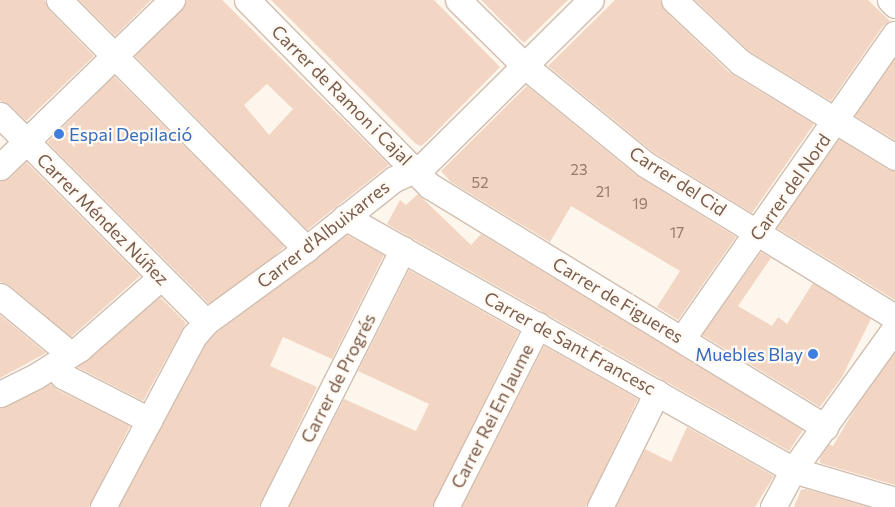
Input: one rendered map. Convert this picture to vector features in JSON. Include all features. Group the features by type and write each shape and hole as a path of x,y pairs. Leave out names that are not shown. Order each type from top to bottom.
{"street":[{"path":"60,0 306,248"},
{"path":"0,167 172,0"},
{"name":"Carrer de Ramon i Cajal","path":"247,0 415,170"},
{"name":"Carrer del Cid","path":"458,0 525,66 645,164 895,317"},
{"name":"Carrer d'Albuixarres","path":"103,507 194,336 206,322 306,248 394,179 415,170 430,160 591,0"},
{"path":"674,0 740,62 835,122 895,157"},
{"path":"890,0 895,5"},
{"name":"Carrer del Nord","path":"682,339 895,34"},
{"name":"Carrer Méndez Núñez","path":"0,115 206,322"},
{"name":"Carrer de Figueres","path":"415,170 430,186 825,427"},
{"name":"Carrer de Sant Francesc","path":"345,217 793,470 895,500"},
{"name":"Carrer de Progrés","path":"273,507 403,249"},
{"path":"0,394 62,360 161,277"},
{"path":"0,296 62,360 63,376 149,420"},
{"name":"Carrer Rei En Jaume","path":"446,507 538,325"},
{"path":"773,507 793,470 895,328"},
{"path":"600,507 657,392"}],"building":[{"path":"0,0 45,0 49,10 94,56 26,121 10,105 0,101"},
{"path":"79,0 151,0 115,36"},
{"path":"186,0 222,0 389,165 307,230 135,56 182,10","holes":["267,84 293,109 269,135 244,105"]},
{"path":"271,0 434,0 500,67 421,146 416,144"},
{"path":"481,0 568,0 524,43"},
{"path":"615,0 660,0 664,10 730,73 814,124 752,213 653,152 548,66"},
{"path":"695,0 868,0 890,21 883,26 831,101 749,51"},
{"path":"895,59 895,140 855,116"},
{"path":"114,76 284,246 218,313 48,142"},
{"path":"527,86 636,175 736,237 678,320 657,307 680,271 571,206 550,242 451,182 441,171"},
{"path":"839,139 887,169 895,171 895,300 777,228"},
{"path":"26,162 140,276 71,337 9,285 0,282 0,181 10,178"},
{"path":"418,194 471,245 481,234 803,430 789,451 387,224 400,200 406,205"},
{"path":"347,235 384,255 332,359 283,337 270,366 317,387 259,507 119,507 206,344 216,333"},
{"path":"761,252 771,258 738,306 772,326 778,317 787,324 813,283 871,319 842,377 820,407 702,335"},
{"path":"409,270 519,332 432,507 289,507 344,399 416,431 429,404 358,371"},
{"path":"160,297 186,323 143,401 77,367"},
{"path":"0,315 46,353 0,378"},
{"path":"544,346 638,399 586,507 462,507"},
{"path":"895,353 895,485 820,463 820,458 829,444 833,446 859,402"},
{"path":"51,384 56,389 130,426 89,507 0,507 0,408"},
{"path":"687,427 774,476 755,507 616,507 645,449 671,462"},
{"path":"806,489 868,507 794,507 801,490"}],"place":[{"name":"Espai Depilació","path":"59,134"},
{"name":"Muebles Blay","path":"813,354"}]}
